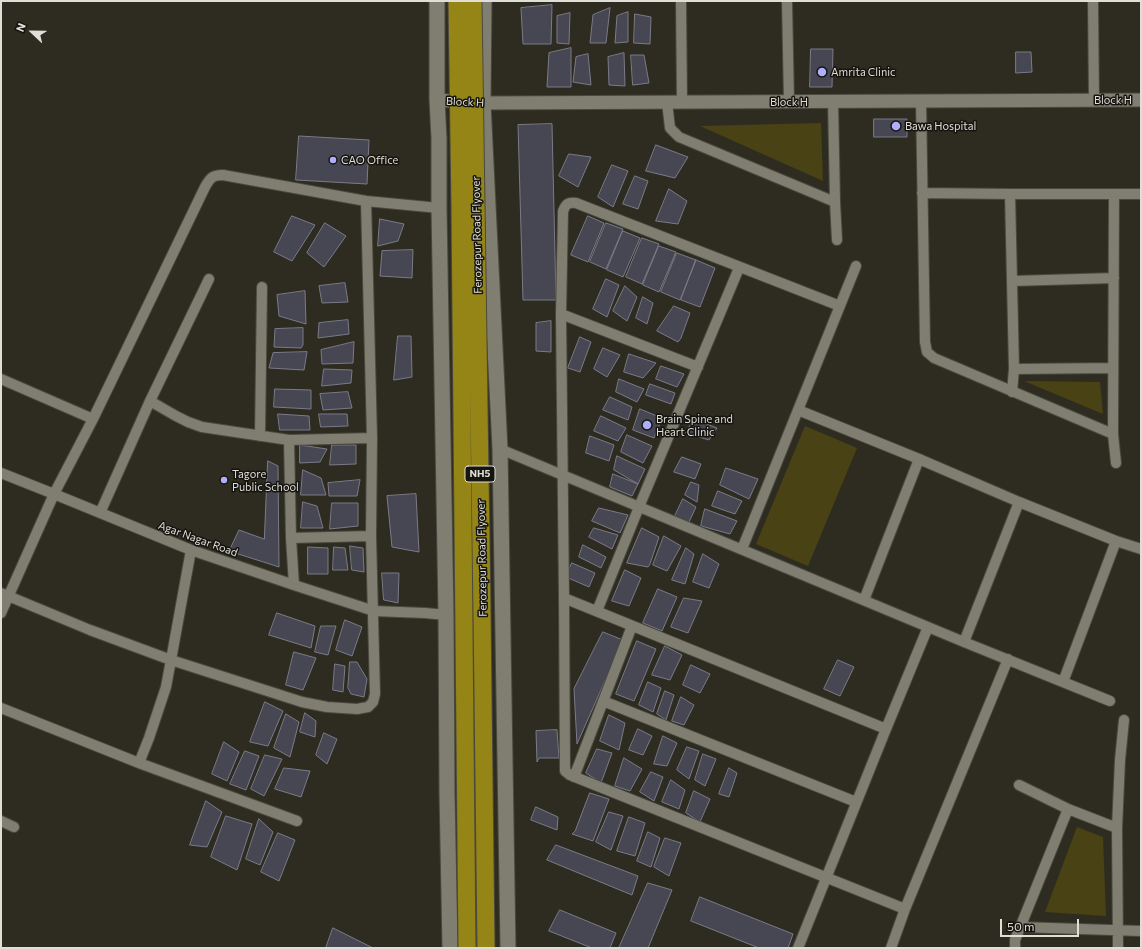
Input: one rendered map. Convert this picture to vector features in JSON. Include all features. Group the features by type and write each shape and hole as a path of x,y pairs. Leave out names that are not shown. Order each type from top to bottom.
{"highway":[{"name":"Ferozepur Road Flyover","path":"457,1 461,233 467,948"},
{"name":"Ferozepur Road Flyover","path":"473,1 486,948"}],"main road":[{"path":"437,1 437,100 439,138 450,948"},
{"path":"484,1 483,103 500,449 508,948"}],"street":[{"path":"681,1 682,102"},
{"path":"787,1 789,102"},
{"path":"1093,1 1094,100"},
{"name":"Block H","path":"437,100 483,103 1141,100"},
{"path":"833,101 837,240"},
{"path":"921,101 925,342 928,352 934,358 1113,434"},
{"path":"667,102 670,128 679,137 835,202"},
{"path":"1,613 5,594 93,419 210,179 216,175 223,174 366,201 439,208"},
{"path":"922,193 1141,194"},
{"path":"1010,194 1014,369 1012,392"},
{"path":"1114,194 1112,368 1113,434 1116,464"},
{"path":"5,594 90,630 171,660 302,702 327,707 357,709 368,707 373,702 375,694 371,536 372,438 366,201"},
{"path":"840,306 739,268 576,203 570,202 566,205 563,212 561,314 565,771 574,777 905,909"},
{"path":"742,549 856,266"},
{"path":"597,611 739,268"},
{"path":"1012,281 1114,278"},
{"path":"100,513 150,401 209,279"},
{"path":"260,436 262,287"},
{"path":"561,314 698,367"},
{"path":"1014,369 1112,368"},
{"path":"1,379 93,419"},
{"path":"150,401 188,422 202,427 289,440 372,438"},
{"path":"798,410 919,459 1019,502 1116,541 1141,549"},
{"path":"289,440 291,538 294,585"},
{"path":"500,449 1110,702"},
{"path":"864,600 919,459"},
{"name":"Agar Nagar Road","path":"1,473 191,550 294,585 374,610 446,615"},
{"path":"964,642 1019,502"},
{"path":"291,538 371,536"},
{"path":"1064,682 1116,541"},
{"path":"139,763 166,687 191,550"},
{"path":"564,598 886,729"},
{"path":"574,777 632,626"},
{"path":"798,948 928,627"},
{"path":"891,948 905,909 1008,659"},
{"path":"603,701 856,802"},
{"path":"1,708 139,763 297,821"},
{"path":"1118,948 1117,828 1120,760 1124,720"},
{"path":"1019,785 1068,808 1117,828"},
{"path":"1014,945 1068,808"},
{"path":"1,822 14,827"},
{"path":"1020,927 1141,931"}],"shaded area":[{"path":"821,123 823,181 700,126"},
{"path":"1024,381 1100,382 1103,414"},
{"path":"805,426 857,448 808,566 756,544"},
{"path":"1077,827 1103,837 1106,916 1045,912"}],"building":[{"path":"552,5 551,44 523,44 521,8"},
{"path":"610,8 606,43 590,43 593,15"},
{"path":"628,12 628,42 615,43 617,16"},
{"path":"570,13 569,44 557,43 557,16"},
{"path":"635,14 651,17 650,44 634,43"},
{"path":"571,48 571,87 547,87 549,53"},
{"path":"811,49 833,49 832,87 810,87"},
{"path":"1016,52 1031,52 1032,72 1016,73"},
{"path":"624,53 625,86 609,85 608,57"},
{"path":"588,54 591,85 573,82 576,57"},
{"path":"631,55 644,55 649,83 633,85"},
{"path":"874,119 907,119 907,137 874,137"},
{"path":"552,124 556,300 523,300 518,125"},
{"name":"CAO Office","path":"299,136 369,140 367,184 296,180"},
{"path":"656,145 688,157 675,178 646,171"},
{"path":"569,154 591,157 578,187 559,176"},
{"path":"612,165 628,171 613,207 598,197"},
{"path":"635,176 648,181 638,209 623,204"},
{"path":"669,189 687,201 678,224 656,221"},
{"path":"292,216 315,225 292,261 274,252"},
{"path":"588,216 604,223 588,262 571,255"},
{"path":"380,219 404,224 398,241 378,246"},
{"path":"325,223 346,236 324,267 307,253"},
{"path":"606,223 623,229 606,269 590,262"},
{"path":"623,231 640,238 623,277 607,270"},
{"path":"642,238 659,244 642,284 626,277"},
{"path":"659,246 676,252 659,292 643,285"},
{"path":"413,250 412,278 380,276 382,251"},
{"path":"677,253 696,260 680,300 661,292"},
{"path":"696,260 715,268 700,307 681,300"},
{"path":"606,279 619,285 607,317 593,309"},
{"path":"345,283 348,302 322,303 319,286"},
{"path":"625,286 637,297 627,321 613,311"},
{"path":"305,291 306,324 279,316 277,295"},
{"path":"643,297 653,303 647,324 636,318"},
{"path":"674,306 690,313 681,338 678,342 657,331"},
{"path":"348,320 349,334 318,338 319,323"},
{"path":"551,321 551,352 536,351 536,323"},
{"path":"303,328 303,345 301,348 274,347 275,329"},
{"path":"398,336 411,336 412,377 394,380"},
{"path":"580,337 591,342 580,372 568,368"},
{"path":"354,342 353,363 322,364 321,350"},
{"path":"603,348 620,355 607,377 594,369"},
{"path":"307,352 304,370 269,368 273,353"},
{"path":"629,354 656,363 643,378 624,372"},
{"path":"661,366 684,374 677,387 656,379"},
{"path":"324,369 352,370 351,383 322,386"},
{"path":"619,379 644,389 637,402 616,392"},
{"path":"650,384 675,393 671,404 646,395"},
{"path":"275,389 311,390 311,409 274,407"},
{"path":"348,392 352,408 323,410 320,394"},
{"path":"610,397 632,407 628,420 603,410"},
{"path":"640,409 662,418 654,438 633,430"},
{"path":"278,414 309,416 310,430 280,430"},
{"path":"319,414 347,414 348,426 321,427"},
{"path":"601,416 626,428 618,441 594,431"},
{"path":"694,419 717,428 709,440 686,433"},
{"path":"627,435 652,446 643,463 621,452"},
{"path":"590,436 614,445 609,461 586,453"},
{"path":"300,445 327,449 320,462 300,463"},
{"path":"332,445 356,445 356,464 330,465"},
{"path":"617,456 645,469 638,484 614,470"},
{"path":"682,457 701,464 695,479 674,472"},
{"path":"268,461 278,466 279,567 229,551 239,530 264,539"},
{"path":"726,468 758,479 749,499 720,485"},
{"path":"303,470 321,478 326,495 301,495"},
{"path":"613,474 638,484 632,496 610,487"},
{"path":"360,480 357,496 329,496 328,483"},
{"path":"691,482 699,485 697,502 685,495"},
{"path":"718,491 742,501 735,514 712,506"},
{"path":"416,494 419,552 392,547 387,496"},
{"path":"683,499 696,507 689,522 675,516"},
{"path":"303,502 317,506 323,528 301,528"},
{"path":"332,503 358,503 358,526 330,529"},
{"path":"599,508 628,515 620,533 592,521"},
{"path":"705,509 737,521 730,534 701,526"},
{"path":"594,528 618,535 612,549 589,537"},
{"path":"642,528 659,537 648,567 627,563"},
{"path":"664,536 681,546 667,571 653,565"},
{"path":"583,545 606,557 601,568 579,557"},
{"path":"350,546 363,548 364,572 352,570"},
{"path":"308,547 328,548 328,574 308,574"},
{"path":"334,547 345,548 348,570 333,570"},
{"path":"686,548 694,554 685,584 672,580"},
{"path":"703,554 719,564 709,588 693,582"},
{"path":"572,563 595,573 589,587 566,577"},
{"path":"625,570 641,578 629,606 612,601"},
{"path":"382,573 399,573 398,603 384,600"},
{"path":"658,589 677,597 662,631 643,623"},
{"path":"684,598 702,601 688,633 671,627"},
{"path":"277,613 315,626 311,648 269,635"},
{"path":"345,620 362,627 352,656 336,650"},
{"path":"321,626 336,626 328,655 315,652"},
{"path":"603,632 623,640 577,744 574,689"},
{"path":"637,641 656,649 634,701 616,694"},
{"path":"665,646 682,655 670,680 652,675"},
{"path":"294,652 316,658 303,690 286,685"},
{"path":"838,660 854,667 840,696 824,689"},
{"path":"350,662 357,662 367,679 364,697 351,694 348,688"},
{"path":"335,664 345,666 343,692 333,690"},
{"path":"691,665 710,674 700,693 683,685"},
{"path":"648,682 661,688 653,712 639,705"},
{"path":"665,691 674,695 666,720 657,714"},
{"path":"681,697 694,705 684,725 672,721"},
{"path":"265,702 283,711 268,746 250,742"},
{"path":"305,713 316,721 315,737 300,732"},
{"path":"286,714 299,722 290,757 274,748"},
{"path":"609,715 625,723 619,750 600,741"},
{"path":"638,729 652,736 643,755 629,750"},
{"path":"557,730 559,758 539,758 537,762 536,731"},
{"path":"324,733 337,739 327,764 316,755"},
{"path":"663,736 677,743 667,766 654,764"},
{"path":"224,742 239,752 227,781 212,774"},
{"path":"687,747 699,751 689,779 677,770"},
{"path":"597,749 612,753 601,783 586,773"},
{"path":"245,751 259,756 246,790 230,784"},
{"path":"703,754 716,759 705,786 695,780"},
{"path":"265,755 282,759 264,796 251,789"},
{"path":"624,758 642,769 630,791 615,786"},
{"path":"284,768 310,771 301,797 275,789"},
{"path":"729,768 737,773 729,797 719,794"},
{"path":"651,772 663,777 654,801 640,792"},
{"path":"671,780 685,790 679,809 662,802"},
{"path":"694,791 710,799 700,822 686,813"},
{"path":"590,793 609,799 593,841 572,834 575,831"},
{"path":"206,801 222,812 207,847 190,845"},
{"path":"536,807 558,817 557,830 531,820"},
{"path":"609,812 623,816 611,850 596,842"},
{"path":"226,816 252,824 237,870 211,857"},
{"path":"629,817 645,823 635,856 617,851"},
{"path":"259,819 273,832 260,865 246,859"},
{"path":"648,832 660,838 651,867 637,861"},
{"path":"278,833 295,840 279,881 261,872"},
{"path":"665,838 681,843 669,876 654,867"},
{"path":"556,845 638,876 632,895 547,860"},
{"path":"648,883 672,890 648,948 619,948"},
{"path":"700,897 793,934 788,948 759,948 691,921"},
{"path":"560,910 616,933 610,948 592,948 549,931"},
{"path":"333,928 373,948 326,948"}],"place":[{"name":"Amrita Clinic","path":"822,72"},
{"name":"Bawa Hospital","path":"896,126"},
{"name":"CAO Office","path":"333,160"},
{"name":"Brain Spine and Heart Clinic","path":"647,425"},
{"name":"Tagore Public School","path":"224,480"}]}
